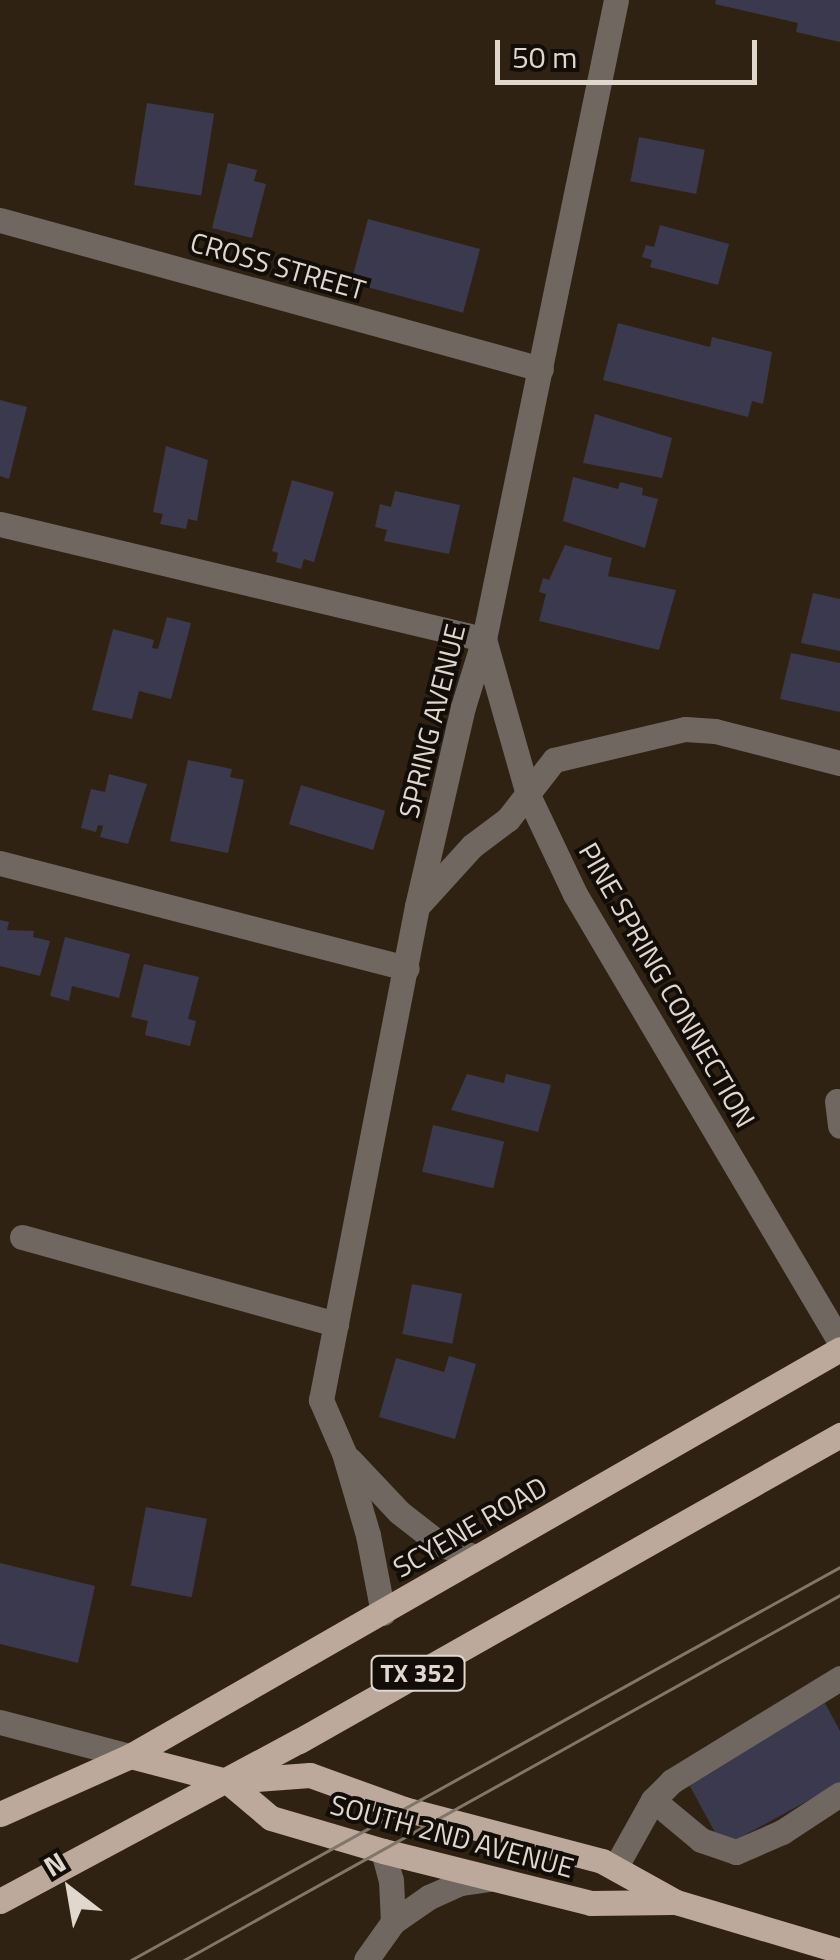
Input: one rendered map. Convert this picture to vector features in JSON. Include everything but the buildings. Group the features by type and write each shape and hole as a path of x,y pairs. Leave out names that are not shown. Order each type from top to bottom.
{"main road":[{"name":"SCYENE ROAD","path":"130,1756 840,1346"},
{"name":"TX 352","path":"0,1901 227,1780 840,1435"},
{"name":"TX 352","path":"0,1814 130,1756"},
{"name":"SOUTH 2ND AVENUE","path":"130,1756 227,1780 310,1774 404,1810 602,1860 676,1902 840,1951"},
{"name":"SOUTH 2ND AVENUE","path":"227,1780 270,1818 383,1851 591,1903 676,1902"}],"street":[{"name":"SPRING AVENUE","path":"383,1613 368,1534 344,1453 321,1400 418,906 462,707 484,639 616,0"},
{"name":"CROSS STREET","path":"0,220 541,369"},
{"path":"0,524 484,639"},
{"name":"PINE SPRING CONNECTION","path":"484,639 528,794 576,894 840,1346"},
{"path":"418,906 472,846 508,820 554,760 685,729 716,730 840,763"},
{"path":"0,862 408,968"},
{"path":"22,1238 336,1324"},
{"name":"SPRING AVENUE","path":"344,1453 399,1512 440,1544 474,1557"},
{"path":"615,1868 653,1800 696,1765 840,1678"},
{"name":"SOUTH 2ND AVENUE","path":"0,1722 130,1756"},
{"path":"653,1800 701,1840 736,1852 782,1832 840,1794"},
{"path":"383,1851 392,1880 393,1922"},
{"path":"364,1960 393,1922 460,1884 490,1879"}],"tram line":[{"path":"131,1960 840,1567"},
{"path":"184,1960 840,1595"}]}
